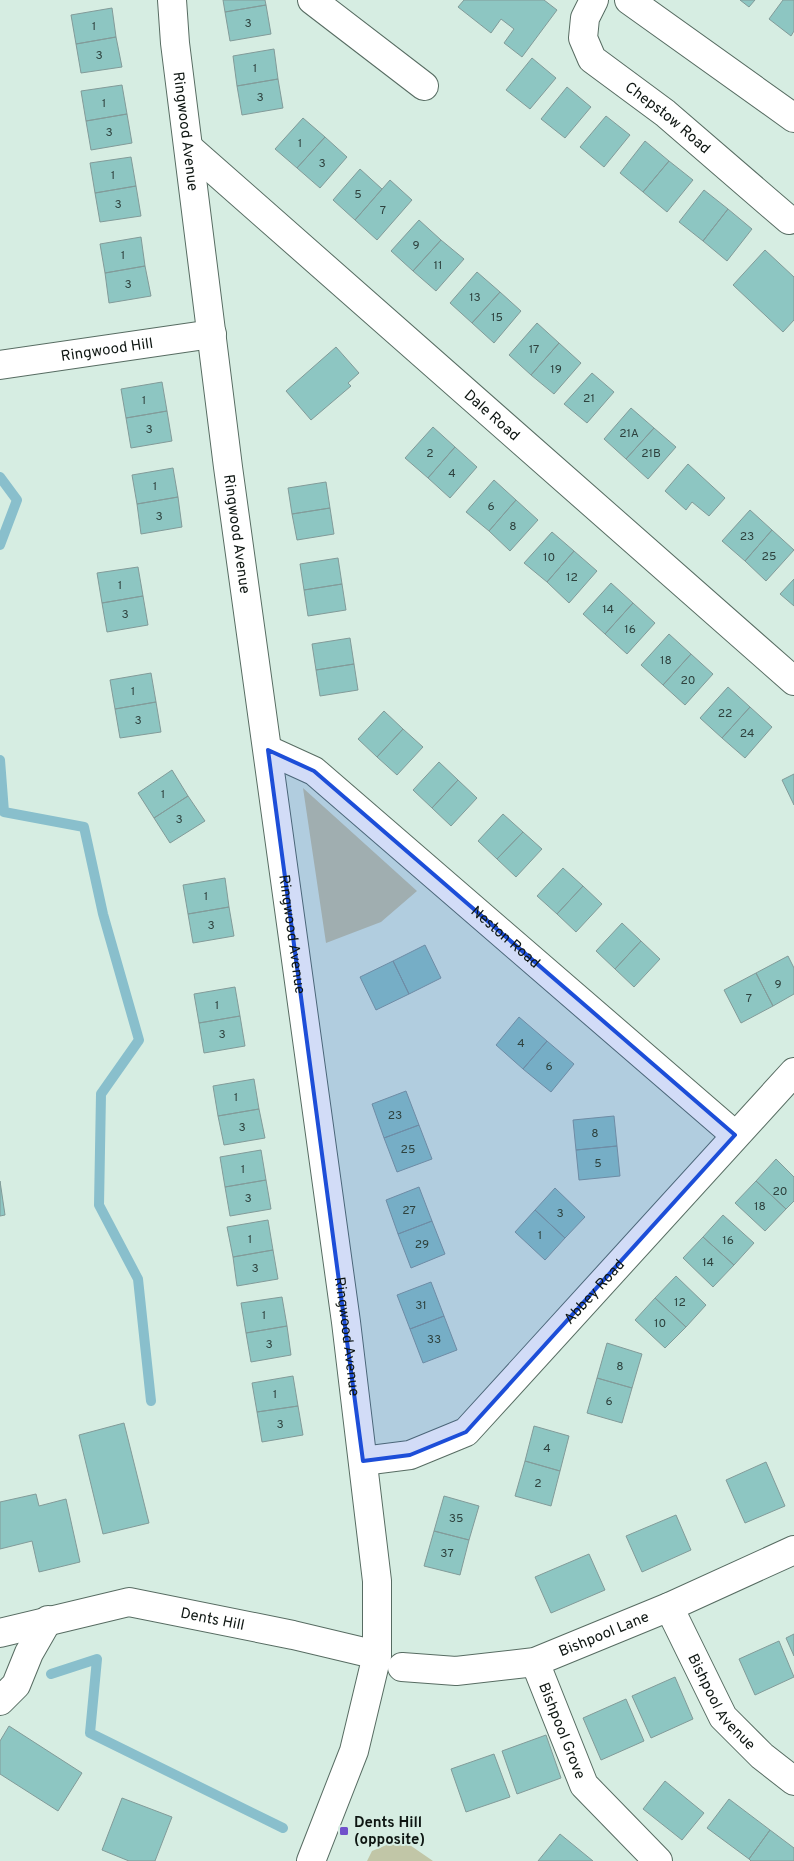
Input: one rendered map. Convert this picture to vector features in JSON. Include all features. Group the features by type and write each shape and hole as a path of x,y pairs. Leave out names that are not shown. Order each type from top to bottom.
{"street":[{"name":"Ringwood Avenue","path":"172,0 175,43 228,467 268,750 363,1461 377,1580 377,1655 354,1751 311,1861"},
{"path":"312,0 424,86"},
{"name":"Chepstow Road","path":"594,0 585,18 583,38 592,59 665,114 789,220"},
{"path":"628,0 794,118"},
{"name":"Dale Road","path":"189,148 794,681"},
{"name":"Ringwood Hill","path":"0,365 212,334"},
{"name":"Neston Road","path":"268,750 314,771 736,1135"},
{"name":"Abbey Road","path":"363,1461 410,1455 466,1432 794,1072"},
{"name":"Bishpool Lane","path":"402,1667 456,1671 535,1662 669,1607 794,1550"},
{"name":"Dents Hill","path":"0,1633 129,1602 293,1635 377,1655"},
{"name":"Bishpool Avenue","path":"669,1607 723,1717 762,1756 794,1781"},
{"path":"0,1701 16,1685 29,1653 48,1620"},
{"name":"Bishpool Grove","path":"535,1662 584,1785 658,1861"}],"highlighted area":[{"path":"268,750 314,771 735,1135 466,1432 410,1455 363,1461"}],"green space":[{"path":"303,788 417,891 381,922 326,943"},
{"path":"401,1839 433,1861 367,1861 372,1851"}],"building":[{"path":"223,0 265,0 266,5 225,12"},
{"path":"464,0 544,0 557,10 522,57 504,43 514,29 501,19 491,33 458,7"},
{"path":"740,0 755,0 749,7"},
{"path":"783,0 794,0 794,31 791,36 769,19"},
{"path":"266,5 271,34 230,41 225,12"},
{"path":"112,8 116,37 76,44 71,15"},
{"path":"116,37 122,67 81,73 76,44"},
{"path":"274,49 278,79 237,86 233,56"},
{"path":"532,58 556,78 530,109 506,90"},
{"path":"278,79 283,108 242,115 237,86"},
{"path":"122,85 127,114 86,121 81,91"},
{"path":"567,87 591,107 565,138 541,119"},
{"path":"127,114 132,143 91,150 86,121"},
{"path":"606,116 630,135 604,167 580,147"},
{"path":"303,118 325,137 297,168 275,149"},
{"path":"325,137 347,157 320,188 297,168"},
{"path":"645,141 669,161 643,192 620,173"},
{"path":"131,157 136,186 95,193 90,163"},
{"path":"669,161 693,180 667,212 643,192"},
{"path":"360,169 382,189 355,220 333,200"},
{"path":"390,180 412,200 377,240 355,220"},
{"path":"136,186 141,216 100,222 95,193"},
{"path":"704,190 728,209 703,241 679,222"},
{"path":"728,209 752,229 727,261 703,241"},
{"path":"419,220 441,240 413,271 391,251"},
{"path":"141,237 145,266 105,273 100,244"},
{"path":"441,240 464,259 436,291 413,271"},
{"path":"765,250 794,277 794,320 783,332 733,285"},
{"path":"145,266 151,296 109,303 105,273"},
{"path":"477,272 500,292 472,323 450,303"},
{"path":"500,292 521,311 494,343 472,323"},
{"path":"537,323 559,343 531,375 509,355"},
{"path":"559,343 581,363 554,394 531,375"},
{"path":"336,347 359,373 348,383 351,386 311,420 286,391"},
{"path":"592,373 614,392 587,423 564,404"},
{"path":"162,382 167,411 126,418 121,389"},
{"path":"631,408 654,428 626,459 604,439"},
{"path":"167,411 172,441 131,448 126,418"},
{"path":"433,427 455,447 428,478 405,458"},
{"path":"654,428 676,447 648,479 626,459"},
{"path":"455,447 477,467 450,498 428,478"},
{"path":"688,464 725,498 709,516 692,502 686,510 665,491"},
{"path":"173,468 178,497 137,504 132,475"},
{"path":"494,480 516,500 489,531 466,512"},
{"path":"326,482 330,508 292,514 288,488"},
{"path":"178,497 182,527 141,534 137,504"},
{"path":"516,500 538,520 510,551 489,531"},
{"path":"330,508 334,534 297,540 292,514"},
{"path":"750,510 772,530 745,561 722,541"},
{"path":"772,530 794,550 766,581 745,561"},
{"path":"552,532 574,551 547,582 524,563"},
{"path":"574,551 597,571 569,603 547,582"},
{"path":"338,558 342,584 304,590 300,564"},
{"path":"138,567 143,596 102,603 97,573"},
{"path":"794,579 794,606 780,594"},
{"path":"611,583 633,603 605,634 583,614"},
{"path":"342,584 346,610 308,616 304,590"},
{"path":"143,596 148,625 107,632 102,603"},
{"path":"633,603 655,623 627,654 605,634"},
{"path":"669,634 691,654 663,685 641,665"},
{"path":"350,638 354,664 316,670 312,644"},
{"path":"691,654 713,674 685,705 663,685"},
{"path":"354,664 358,690 320,696 316,670"},
{"path":"151,673 156,702 115,709 110,680"},
{"path":"728,687 750,707 722,738 700,718"},
{"path":"156,702 161,732 120,738 115,709"},
{"path":"750,707 772,727 745,758 722,738"},
{"path":"384,711 403,729 377,757 358,739"},
{"path":"403,729 423,747 397,775 377,757"},
{"path":"439,762 458,780 432,808 413,790"},
{"path":"172,770 188,796 154,818 138,793"},
{"path":"794,774 794,805 782,780"},
{"path":"458,780 477,798 451,826 432,808"},
{"path":"188,796 205,821 170,843 154,818"},
{"path":"503,814 523,832 497,859 478,841"},
{"path":"523,832 542,849 516,877 497,859"},
{"path":"563,868 583,886 557,914 537,896"},
{"path":"225,878 229,907 188,914 183,885"},
{"path":"583,886 602,904 576,932 557,914"},
{"path":"229,907 234,936 193,943 188,914"},
{"path":"622,923 641,941 615,969 596,951"},
{"path":"641,941 660,959 634,987 615,969"},
{"path":"425,945 441,978 409,994 393,961"},
{"path":"788,956 794,968 794,994 773,1006 756,973"},
{"path":"393,961 409,994 376,1010 360,977"},
{"path":"756,973 773,1006 741,1023 724,990"},
{"path":"235,987 240,1016 199,1023 194,994"},
{"path":"240,1016 245,1046 204,1053 199,1023"},
{"path":"519,1017 547,1041 523,1069 496,1045"},
{"path":"547,1041 574,1064 551,1092 523,1069"},
{"path":"254,1079 259,1109 218,1116 213,1086"},
{"path":"406,1091 419,1125 384,1138 372,1104"},
{"path":"259,1109 265,1138 224,1145 218,1116"},
{"path":"614,1116 617,1146 576,1150 573,1120"},
{"path":"419,1125 432,1159 397,1172 384,1138"},
{"path":"617,1146 620,1176 579,1180 576,1150"},
{"path":"261,1150 266,1180 225,1187 220,1157"},
{"path":"776,1159 794,1177 794,1201 786,1209 756,1181"},
{"path":"266,1180 271,1209 230,1216 225,1187"},
{"path":"0,1181 5,1215 0,1216"},
{"path":"756,1181 786,1209 765,1231 735,1203"},
{"path":"419,1187 432,1221 398,1234 386,1200"},
{"path":"555,1188 585,1217 565,1238 535,1210"},
{"path":"535,1210 565,1238 545,1260 515,1232"},
{"path":"723,1215 754,1243 734,1265 703,1237"},
{"path":"268,1220 273,1250 233,1257 227,1227"},
{"path":"432,1221 445,1254 411,1268 398,1234"},
{"path":"703,1237 734,1265 713,1287 683,1258"},
{"path":"273,1250 278,1279 237,1286 233,1257"},
{"path":"676,1276 706,1305 686,1327 655,1298"},
{"path":"431,1282 444,1316 410,1329 397,1295"},
{"path":"282,1297 287,1326 246,1333 241,1303"},
{"path":"655,1298 686,1327 665,1348 635,1320"},
{"path":"444,1316 457,1350 423,1363 410,1329"},
{"path":"287,1326 291,1355 251,1362 246,1333"},
{"path":"607,1343 642,1354 632,1388 597,1378"},
{"path":"293,1376 298,1406 257,1412 252,1383"},
{"path":"597,1378 632,1388 622,1423 587,1413"},
{"path":"298,1406 303,1435 262,1442 257,1412"},
{"path":"124,1423 149,1523 103,1534 79,1435"},
{"path":"534,1426 569,1436 560,1471 525,1461"},
{"path":"525,1461 560,1471 551,1506 515,1496"},
{"path":"766,1462 785,1506 745,1523 726,1480"},
{"path":"36,1494 39,1506 66,1499 80,1562 39,1572 32,1541 0,1549 0,1502"},
{"path":"444,1496 479,1506 469,1540 434,1531"},
{"path":"676,1515 691,1550 642,1572 626,1536"},
{"path":"434,1531 469,1540 460,1575 424,1566"},
{"path":"589,1554 605,1590 551,1613 535,1577"},
{"path":"794,1634 794,1656 786,1638"},
{"path":"779,1641 794,1677 755,1695 739,1659"},
{"path":"675,1677 693,1719 651,1738 632,1696"},
{"path":"626,1699 644,1741 601,1760 583,1718"},
{"path":"9,1726 82,1773 58,1811 0,1774 0,1741"},
{"path":"546,1735 561,1778 517,1794 502,1751"},
{"path":"494,1754 510,1797 466,1812 451,1769"},
{"path":"665,1781 704,1813 682,1840 643,1809"},
{"path":"122,1798 172,1817 155,1861 129,1861 102,1850"},
{"path":"729,1799 770,1830 749,1859 707,1828"},
{"path":"770,1830 794,1848 794,1861 751,1861 749,1859"},
{"path":"560,1834 593,1861 538,1861"}],"waterway":[{"path":"0,477 17,500 0,545"},
{"path":"0,760 4,812 84,827 103,914 139,1040 101,1094 99,1205 138,1279 151,1401"},
{"path":"51,1674 97,1659 90,1733 283,1828"}],"place":[{"name":"Dents Hill (opposite)","path":"344,1831"}]}
